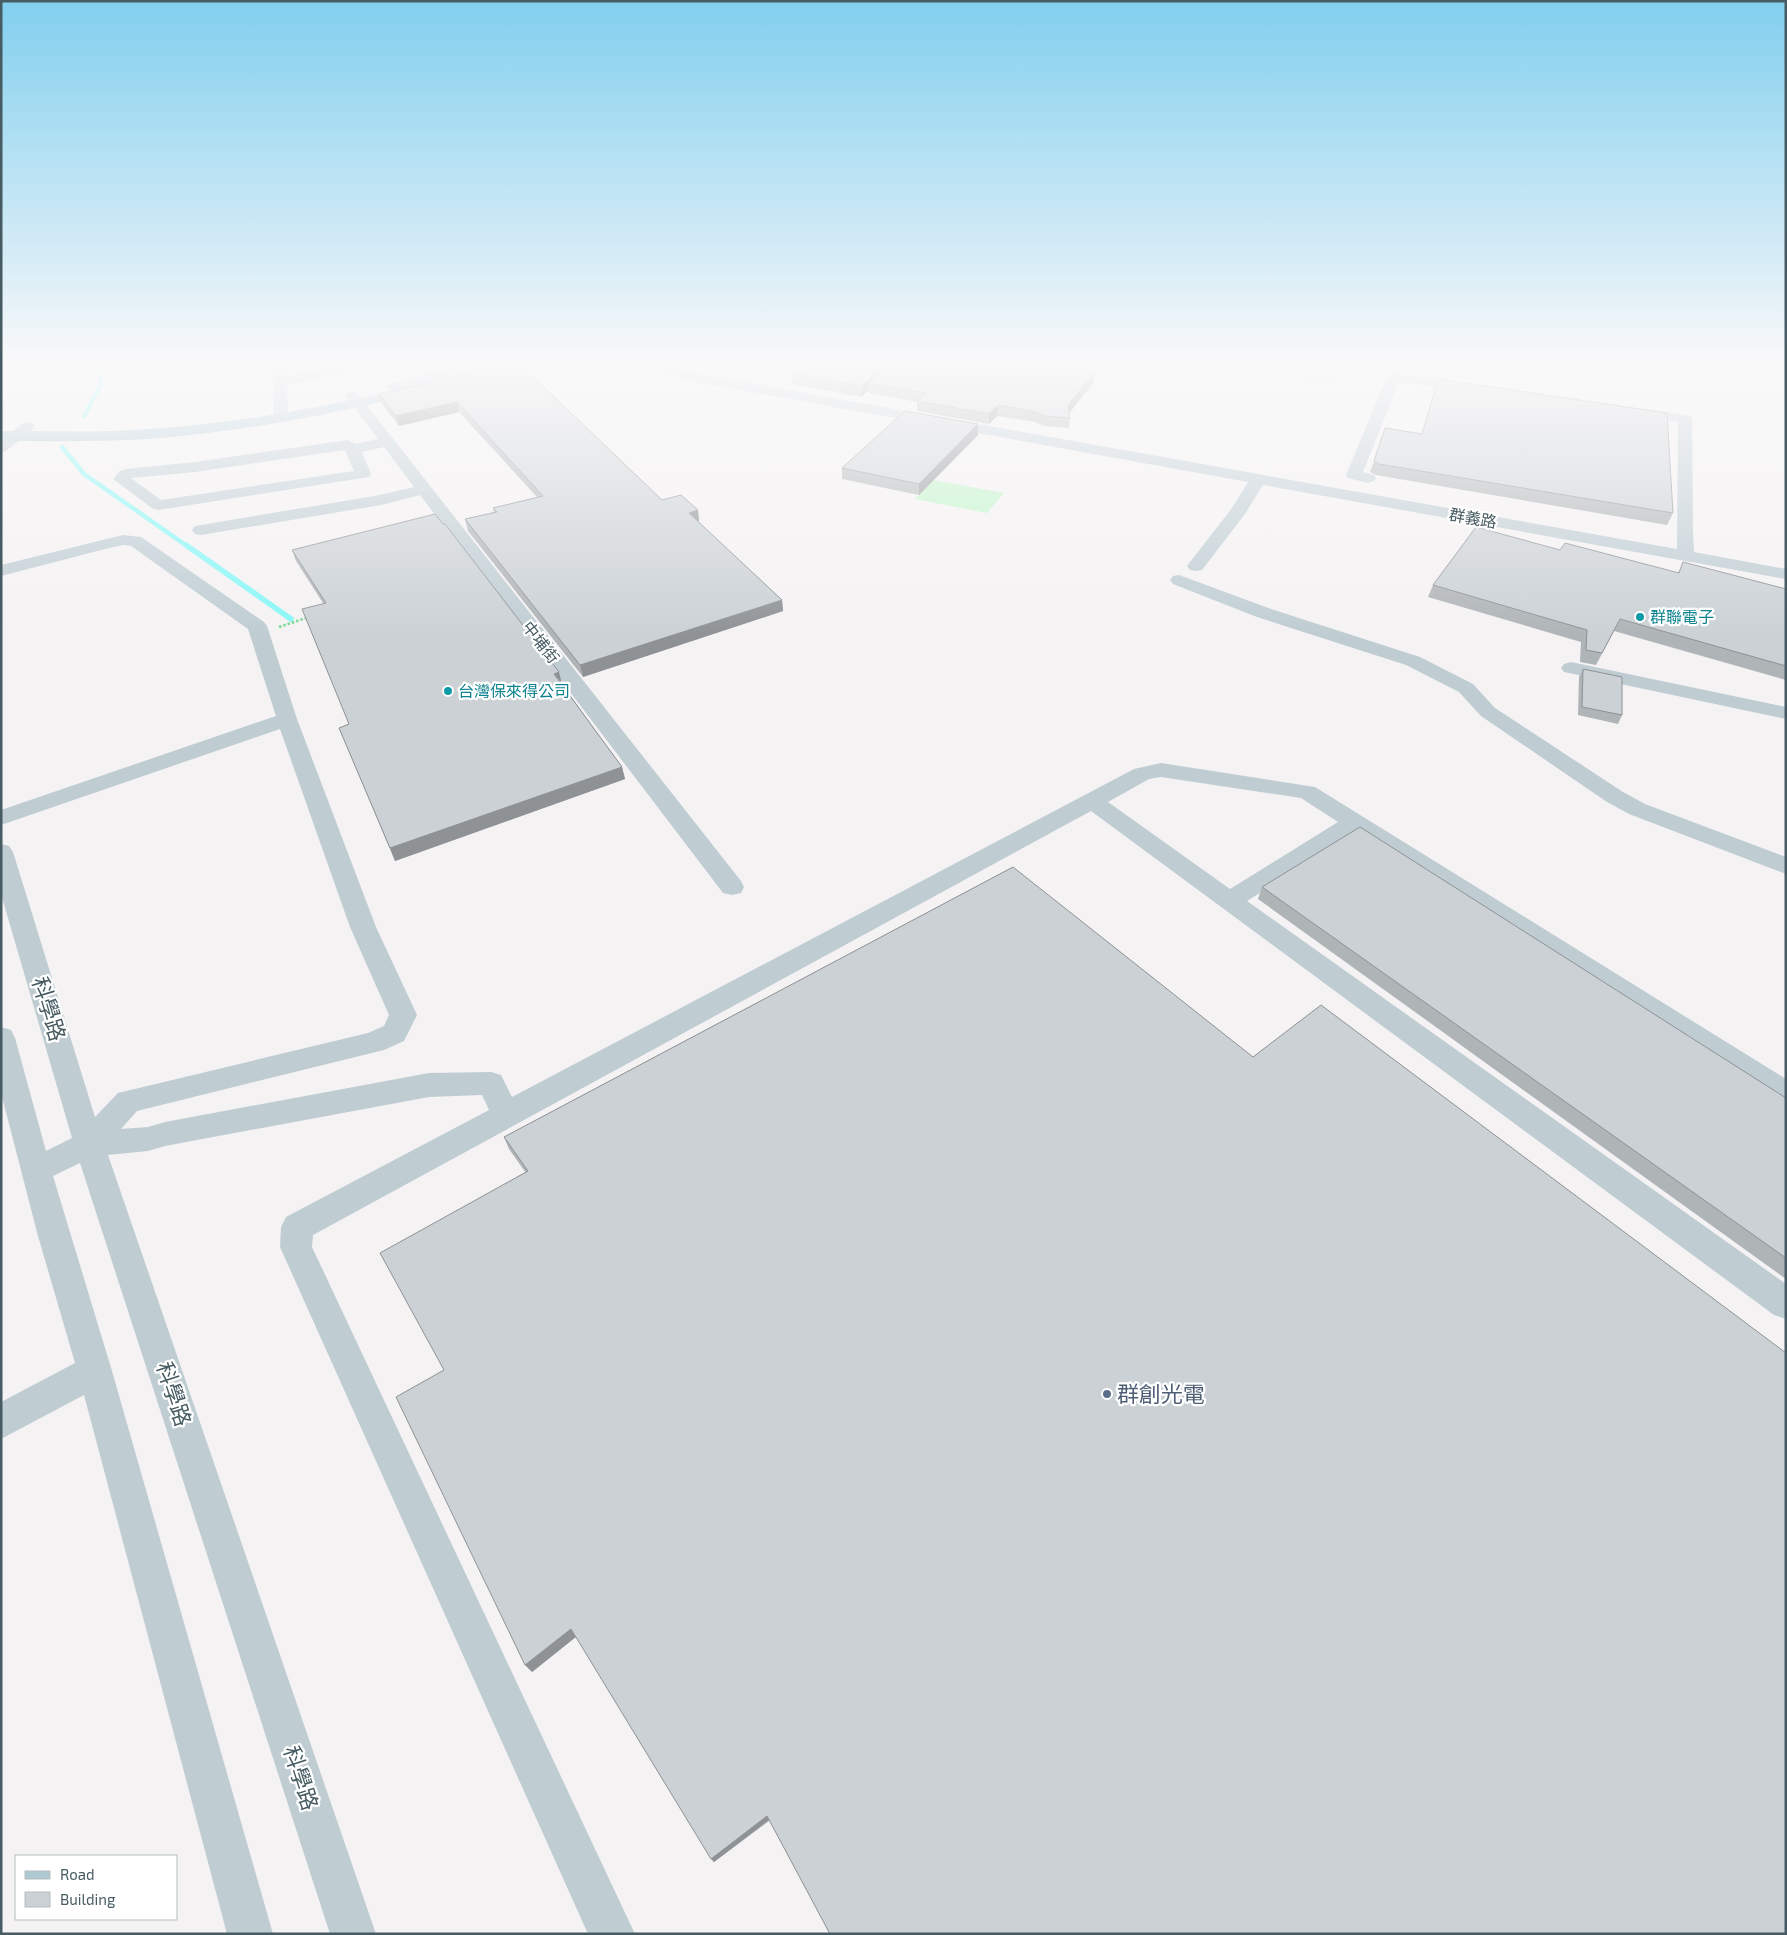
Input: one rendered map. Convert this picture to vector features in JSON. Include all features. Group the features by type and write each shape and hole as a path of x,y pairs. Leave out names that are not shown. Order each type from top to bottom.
{"street":[{"path":"269,456 195,467 126,474 121,479 158,505 363,474 356,456"},
{"name":"中埔街","path":"397,456 732,887"},
{"name":"群義路","path":"1132,456 1786,574"},
{"path":"1362,456 1354,476 1368,478"},
{"path":"1685,456 1684,532 1686,556"},
{"path":"1196,566 1239,510 1258,479"},
{"path":"201,530 381,500 423,489"},
{"path":"1,571 102,544 123,540 135,541 257,626 287,719 362,927 403,1015 394,1033 374,1042 128,1101 90,1144"},
{"path":"1572,668 1786,713"},
{"path":"1,818 287,719"},
{"path":"612,1934 296,1247 297,1227 1142,774 1161,770 1307,792 1786,1094"},
{"path":"1092,801 1786,1304"},
{"name":"科學路","path":"1,852 90,1144 353,1934"},
{"path":"1,1038 36,1170 95,1371 250,1934"},
{"path":"36,1170 90,1144 148,1139 165,1134 429,1085 491,1082 507,1116"},
{"path":"1,1421 95,1371"}],"lane":[{"path":"1179,580 1264,613 1413,661 1466,688 1488,712 1636,809 1786,866"},
{"path":"1230,900 1355,822"}],"path":[{"path":"260,633 312,617"}],"green space":[{"path":"933,480 1004,493 987,513 915,499"}],"building":[{"name":"台灣保來得公司","path":"507,456 616,456 662,500 681,495 698,510 689,513 782,600 580,665 465,519 497,512 493,508 543,496"},
{"path":"855,456 946,456 919,484 842,468"},
{"path":"1376,456 1670,456 1673,513 1379,464 1374,461"},
{"name":"台灣保來得公司","path":"435,514 445,524 559,672 554,674 622,767 390,848 339,728 349,724 302,609 326,603 292,550"},
{"name":"群聯電子","path":"1476,527 1560,550 1565,543 1679,573 1683,562 1786,589 1786,666 1620,619 1602,653 1586,650 1587,630 1433,585"},
{"path":"1583,669 1622,677 1622,715 1582,707"},
{"path":"1360,827 1786,1098 1786,1258 1262,887"},
{"name":"群創光電","path":"1013,867 1253,1057 1321,1005 1786,1353 1786,1934 830,1934 767,1816 711,1859 571,1629 525,1665 396,1397 444,1370 380,1253 528,1171 504,1137"}],"waterway":[{"path":"70,456 84,474 187,546"},
{"path":"186,545 291,619"}],"place":[{"name":"群聯電子","path":"1640,617"},
{"name":"台灣保來得公司","path":"448,691"},
{"name":"群創光電","path":"1107,1394"}]}
